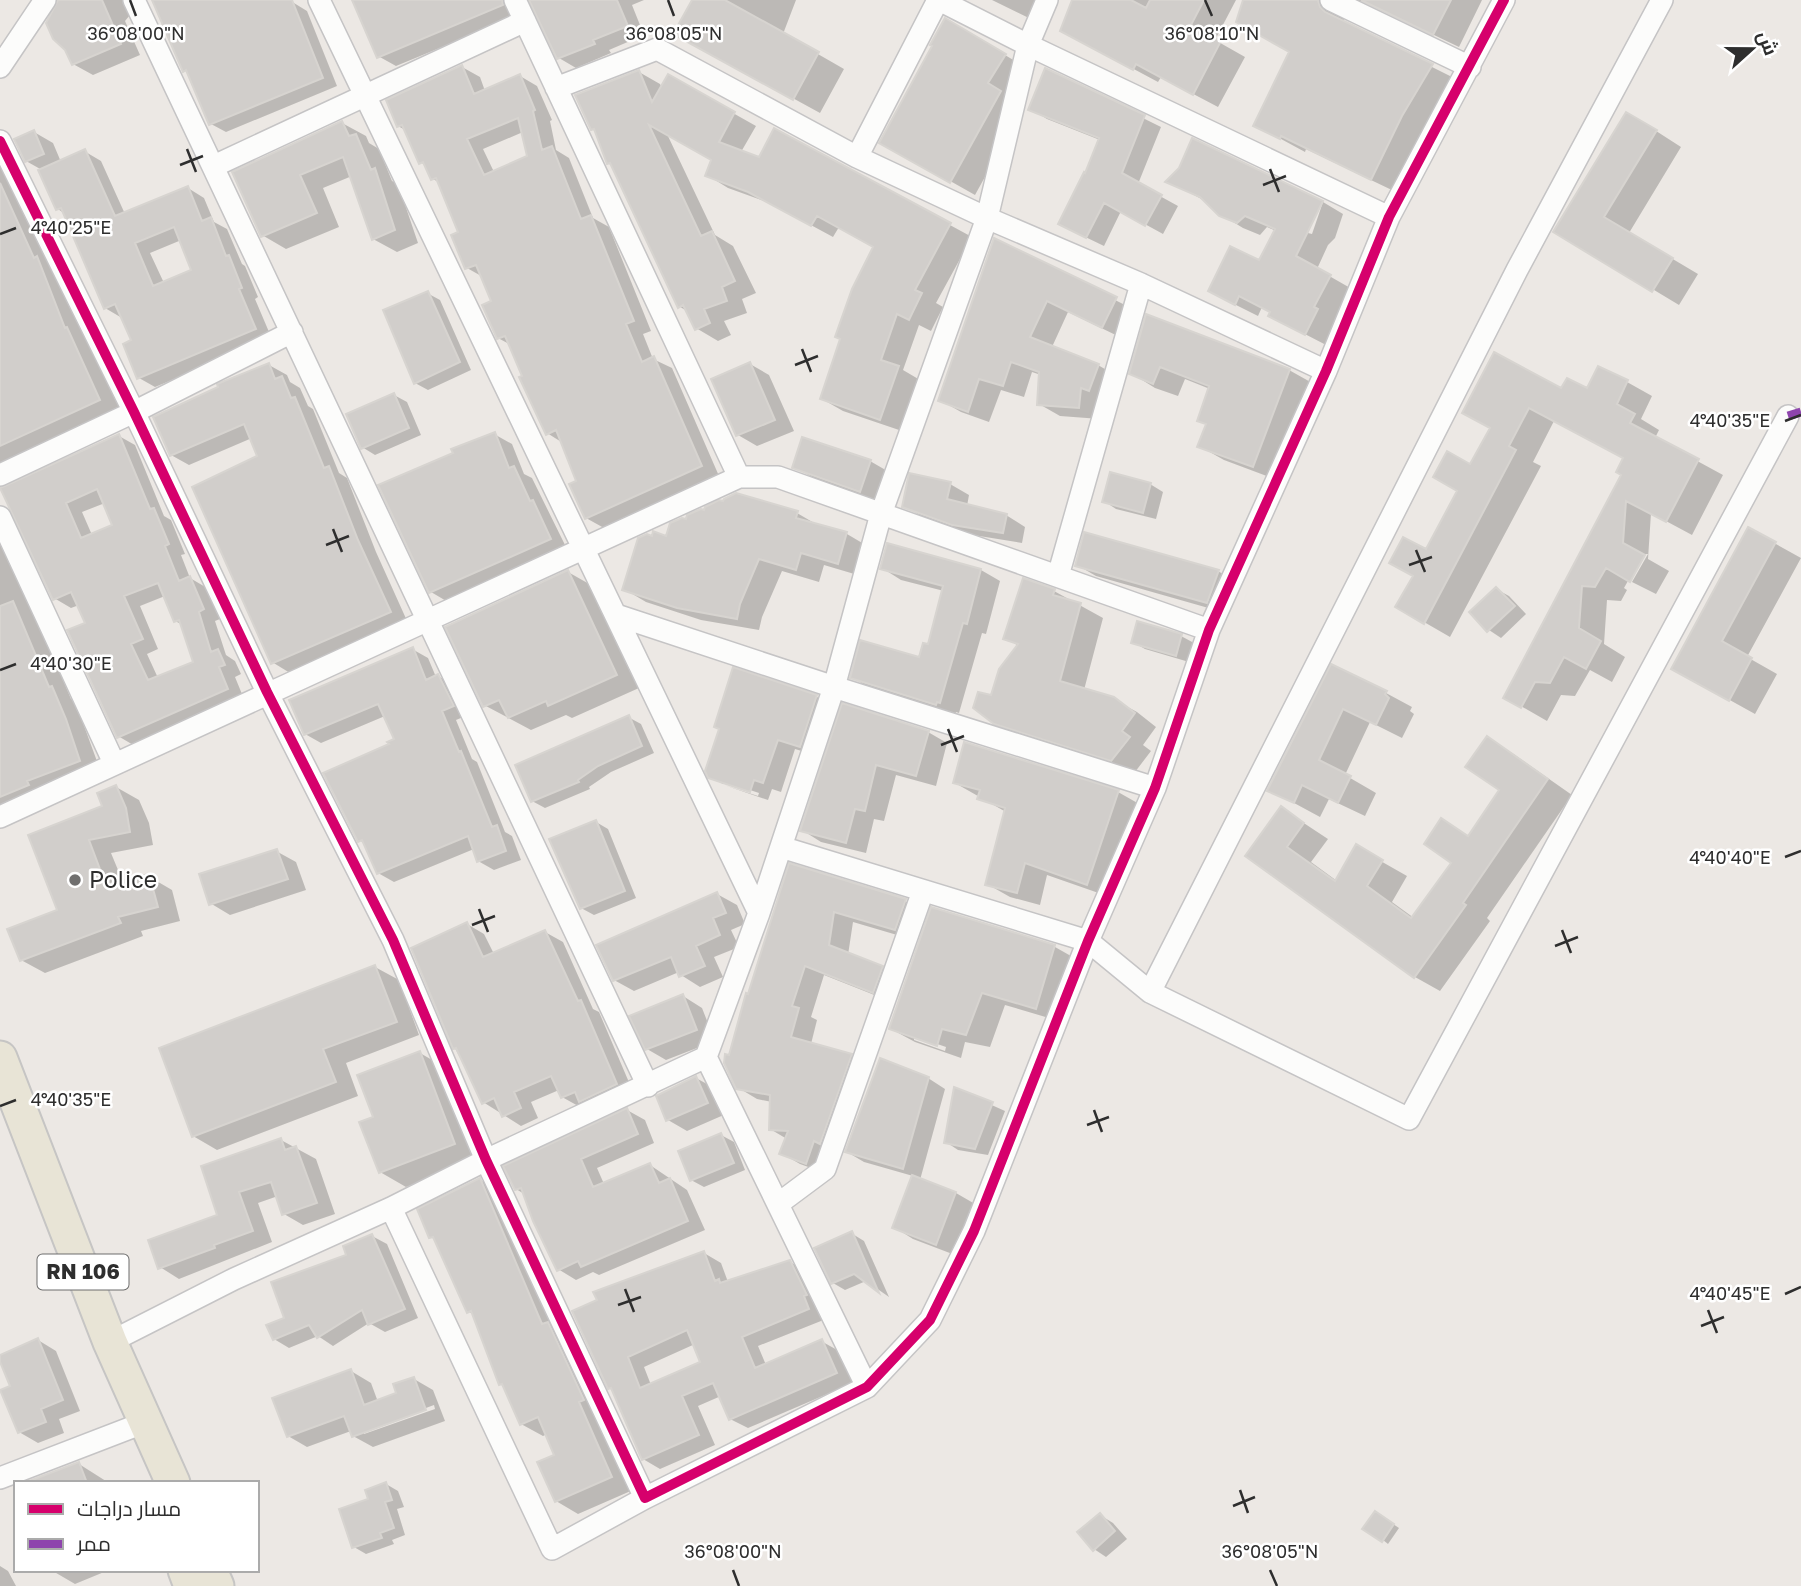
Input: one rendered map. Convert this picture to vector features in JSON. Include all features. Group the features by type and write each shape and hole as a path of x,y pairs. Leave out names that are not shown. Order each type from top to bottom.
{"main road":[{"name":"RN 106","path":"0,1058 110,1342 137,1424 151,1481"},
{"name":"RN 106","path":"0,1116 137,1424 172,1481"}],"street":[{"path":"0,67 45,0"},
{"path":"134,0 648,1086"},
{"path":"319,0 760,913"},
{"path":"515,0 739,477"},
{"path":"857,157 938,0 1028,46 1389,218"},
{"path":"110,1342 234,1279 391,1208 486,1160 706,1057 760,913 834,687 881,514 987,218 1028,46 1046,0"},
{"path":"1331,0 1470,67"},
{"path":"391,1208 552,1549 645,1498 867,1387 930,1320 974,1231 1088,941 1155,788 1209,630 1326,371 1389,218 1504,0"},
{"path":"1150,992 1517,270 1662,0"},
{"path":"214,166 525,22"},
{"path":"556,88 657,49 857,157 987,218 1141,284 1326,371"},
{"path":"0,141 134,412 267,692 393,940 486,1160 645,1498"},
{"path":"1058,576 1141,284"},
{"path":"0,475 134,412 292,332"},
{"path":"781,847 1088,941 1150,992 1409,1119 1788,416"},
{"path":"0,817 739,477 778,477 1209,630"},
{"path":"0,517 114,763"},
{"path":"616,615 1155,788"},
{"path":"778,1204 825,1169 923,891"},
{"path":"706,1057 867,1387"},
{"path":"0,1478 137,1424"}],"building":[{"path":"58,0 102,0 121,44 72,65 65,50 53,39 46,23"},
{"path":"152,0 292,0 323,78 209,125"},
{"path":"352,0 502,0 503,5 377,58"},
{"path":"529,0 617,0 628,26 593,40 595,44 557,59"},
{"path":"692,0 725,0 819,52 793,100 673,34"},
{"path":"1072,0 1131,0 1146,8 1150,0 1204,0 1191,25 1221,41 1193,95 1136,64 1133,70 1060,31"},
{"path":"1243,0 1318,0 1325,12 1433,64 1402,116 1371,180 1281,136 1280,139 1253,126 1289,52 1236,22"},
{"path":"1361,0 1451,0 1433,35"},
{"path":"945,18 1006,54 988,83 1001,91 950,183 879,143"},
{"path":"462,65 474,94 520,74 535,110 533,111 542,150 552,146 581,219 591,215 634,321 626,324 642,362 654,356 702,466 585,519 569,484 576,481 556,430 546,435 519,377 522,376 505,336 497,339 482,305 491,301 476,265 465,269 451,235 458,232 436,178 431,180 423,162 419,164 402,125 397,127 386,100","holes":["518,118 527,156 484,175 467,139"]},
{"path":"1045,68 1145,115 1122,173 1162,195 1145,226 1104,203 1086,238 1058,224 1085,173 1099,138 1028,110"},
{"path":"639,70 652,102 668,74 735,112 719,142 759,157 774,128 951,223 915,290 922,293 909,320 897,314 881,360 899,366 880,420 820,399 840,339 835,337 852,289 873,247 817,216 811,226 748,192 705,176 711,160 649,125 701,236 712,231 735,281 722,287 727,301 704,309 710,323 695,330 683,305 678,308 610,163 607,164 594,129 591,130 575,95"},
{"path":"1626,112 1657,130 1604,217 1673,258 1652,292 1553,232"},
{"path":"342,121 349,136 356,134 371,170 375,168 395,230 372,240 343,157 300,175 317,213 261,237 232,172"},
{"path":"34,130 44,154 25,162 14,139"},
{"path":"1192,138 1323,201 1296,256 1331,275 1314,307 1318,309 1305,335 1268,316 1270,312 1239,296 1235,305 1208,291 1230,246 1259,260 1275,229 1245,216 1237,223 1219,216 1200,197 1165,182 1179,168"},
{"path":"85,149 115,216 188,186 202,221 211,217 226,256 229,255 242,288 239,289 256,329 137,379 123,344 131,340 115,304 104,309 61,208 56,210 38,170","holes":["174,227 191,270 153,286 135,243"]},
{"path":"0,183 34,258 37,256 65,328 67,327 100,400 0,446"},
{"path":"994,238 1117,297 1102,328 1047,301 1030,337 1099,364 1089,391 1081,388 1079,408 1037,405 1039,372 1011,362 1003,386 979,379 968,412 938,401"},
{"path":"428,291 460,362 414,384 383,310"},
{"path":"1146,314 1290,369 1253,467 1197,447 1206,424 1197,421 1209,386 1160,367 1153,384 1129,374"},
{"path":"1494,352 1561,388 1567,378 1587,388 1598,366 1628,380 1617,404 1635,414 1630,423 1699,459 1666,522 1626,501 1623,543 1645,555 1630,582 1606,568 1595,587 1582,586 1579,628 1601,641 1586,669 1564,657 1550,683 1535,682 1521,708 1503,698 1621,475 1616,472 1623,458 1529,408 1509,446 1516,450 1424,624 1395,607 1413,576 1389,563 1403,537 1426,549 1457,491 1433,477 1447,451 1470,464 1490,428 1462,413"},
{"path":"750,362 775,420 736,436 711,379"},
{"path":"269,363 275,379 282,376 291,398 295,397 324,468 329,466 358,540 391,612 271,664 192,487 257,456 244,424 170,456 153,417 218,387 217,384"},
{"path":"394,393 409,428 361,449 346,414"},
{"path":"495,432 509,468 514,466 551,539 429,593 378,485 453,453 451,449"},
{"path":"119,434 150,509 154,508 169,544 165,546 179,581 190,576 204,609 199,612 211,652 218,649 225,665 219,667 228,689 117,738 67,630 85,623 71,592 53,600 0,488","holes":["97,489 112,525 81,538 66,503","158,583 174,622 179,620 193,662 148,680 131,644 143,639 124,596"]},
{"path":"802,437 871,460 860,492 792,468"},
{"path":"1110,472 1151,483 1143,513 1102,502"},
{"path":"909,473 951,482 947,499 1007,514 1003,533 952,525 902,507"},
{"path":"736,493 798,511 796,518 847,532 838,564 801,553 796,570 759,559 740,604 737,619 677,608 622,590 638,538 647,534 652,536 653,531 666,536 670,523 686,519 687,515 704,510 705,507"},
{"path":"1748,527 1776,542 1722,641 1752,658 1729,701 1671,669"},
{"path":"1084,532 1219,570 1207,603 1075,566"},
{"path":"887,543 981,569 967,624 963,623 940,703 937,702 936,705 850,678 860,640 919,657 923,643 928,644 943,586 880,569"},
{"path":"568,570 617,675 548,706 546,701 508,718 499,700 483,707 445,627"},
{"path":"1023,578 1055,589 1053,595 1081,603 1060,681 1114,697 1135,713 1122,731 1130,737 1111,761 994,724 973,708 978,692 991,695 999,669 1018,644 1003,639"},
{"path":"1496,587 1515,606 1487,632 1469,612"},
{"path":"13,601 49,687 52,686 66,719 80,761 27,781 29,785 0,797 0,606"},
{"path":"1137,621 1182,634 1176,656 1131,643"},
{"path":"413,647 426,680 438,674 454,706 442,711 492,827 497,825 506,851 477,862 468,836 377,874 362,840 358,842 323,773 389,744 387,742 394,739 378,704 304,735 289,700"},
{"path":"1331,664 1387,691 1385,694 1389,698 1376,725 1343,709 1319,760 1351,776 1338,803 1302,785 1294,803 1267,791"},
{"path":"733,667 817,695 800,747 778,740 763,783 754,780 750,792 708,778 705,771 719,729 714,727"},
{"path":"842,703 929,731 916,776 876,765 865,811 855,809 846,843 800,831"},
{"path":"629,715 642,746 598,766 578,780 579,782 531,802 515,765"},
{"path":"1487,736 1548,779 1463,903 1466,905 1414,978 1245,856 1281,806 1304,823 1287,847 1335,881 1356,844 1383,860 1367,886 1411,918 1451,863 1424,844 1441,818 1468,836 1499,790 1465,767"},
{"path":"964,742 1119,790 1087,885 1025,863 1017,893 985,885 1005,808 977,799 980,790 953,783"},
{"name":"Police","path":"116,785 126,808 130,832 89,840 106,885 149,874 158,907 118,917 121,923 20,961 7,929 57,910 28,835 102,806 97,793"},
{"path":"596,820 625,891 580,909 549,839"},
{"path":"277,849 288,879 209,905 199,874"},
{"path":"789,863 906,899 895,930 834,912 829,945 883,966 873,993 805,966 792,1006 799,1008 791,1037 852,1054 820,1144 814,1141 806,1164 779,1154 788,1131 769,1130 770,1095 736,1089 724,1063 725,1054 729,1055 746,993 748,994"},
{"path":"717,892 726,913 713,918 720,935 696,946 705,966 679,977 671,957 613,981 596,945"},
{"path":"931,907 1055,945 1036,1009 982,993 966,1035 942,1029 937,1046 889,1029"},
{"path":"467,922 483,957 545,930 578,1001 581,1000 617,1084 579,1102 575,1092 561,1098 551,1076 514,1092 521,1108 502,1117 494,1098 482,1104 456,1048 453,1049 411,948"},
{"path":"375,965 397,1022 323,1049 336,1082 192,1137 159,1048"},
{"path":"683,994 697,1030 645,1050 629,1016"},
{"path":"420,1051 455,1144 379,1173 359,1122 373,1117 357,1075"},
{"path":"880,1058 929,1077 903,1169 845,1152"},
{"path":"696,1076 708,1103 666,1121 656,1096"},
{"path":"954,1087 993,1102 975,1149 944,1143"},
{"path":"627,1108 638,1134 581,1159 593,1187 650,1163 659,1183 670,1178 688,1221 581,1267 578,1261 557,1271 533,1221 521,1188 515,1190 503,1166"},
{"path":"721,1133 734,1163 690,1181 678,1151"},
{"path":"281,1138 285,1150 296,1146 317,1203 282,1215 271,1182 239,1192 253,1231 158,1269 148,1240 217,1215 201,1166"},
{"path":"912,1175 956,1192 936,1245 892,1228"},
{"path":"480,1178 542,1324 548,1322 584,1400 579,1402 612,1477 555,1502 537,1462 554,1455 538,1417 520,1425 502,1384 499,1385 471,1311 467,1313 433,1237 429,1238 417,1209"},
{"path":"852,1231 879,1293 854,1274 831,1284 814,1248"},
{"path":"372,1234 405,1309 368,1325 362,1310 317,1338 309,1325 273,1340 266,1325 284,1318 271,1282 346,1255 343,1246"},
{"path":"704,1251 715,1281 719,1279 720,1283 790,1260 807,1295 804,1296 809,1309 742,1337 755,1368 822,1339 837,1373 729,1420 713,1383 682,1396 699,1435 642,1460 611,1388 608,1389 572,1311 597,1300 593,1292","holes":["687,1330 700,1362 640,1388 628,1357"]},
{"path":"38,1338 63,1400 41,1409 46,1422 18,1433 0,1390 10,1386 0,1362 0,1355"},
{"path":"351,1369 364,1405 396,1393 393,1384 414,1377 426,1410 352,1437 344,1416 287,1437 272,1398"},
{"path":"79,1462 86,1481 29,1481"},
{"path":"386,1482 392,1500 385,1502 394,1528 380,1533 382,1538 352,1548 339,1509 368,1499 365,1490"},
{"path":"1375,1511 1394,1524 1382,1542 1362,1529"},
{"path":"1100,1513 1115,1531 1093,1551 1077,1532"}],"marked path":[{"path":"1788,416 1801,412"}],"cycle path":[{"path":"0,141 134,412 267,692 393,940 486,1160 645,1498 867,1387 930,1320 974,1231 1088,941 1155,788 1209,630 1326,371 1389,217 1504,0"}],"place":[{"name":"Police","path":"75,880"}]}
